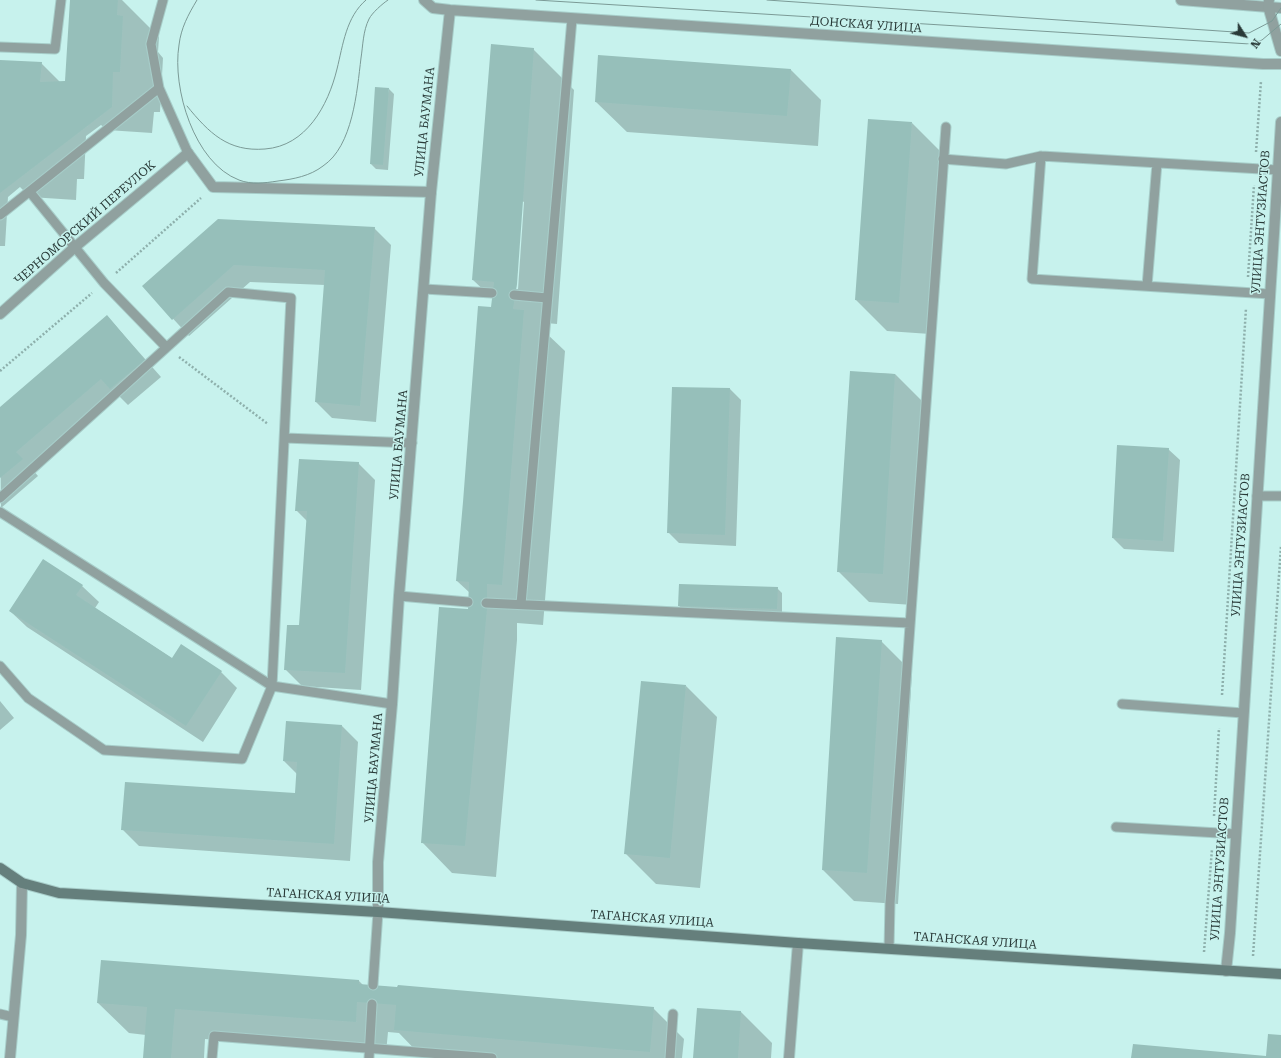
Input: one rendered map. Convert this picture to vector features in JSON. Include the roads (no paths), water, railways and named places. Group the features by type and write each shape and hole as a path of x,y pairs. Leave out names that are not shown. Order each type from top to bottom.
{"main road":[{"name":"ТАГАНСКАЯ УЛИЦА","path":"0,868 22,883 59,893 378,912 798,943 1281,974"}],"street":[{"path":"424,0 433,8 450,10"},
{"path":"1181,0 1268,3 1281,8"},
{"path":"1268,3 1281,51"},
{"name":"ДОНСКАЯ УЛИЦА","path":"450,10 1262,64 1281,64"},
{"name":"УЛИЦА БАУМАНА","path":"378,912 378,862 392,704 399,596 431,192 450,10"},
{"name":"УЛИЦА ЭНТУЗИАСТОВ","path":"1226,971 1281,122"},
{"path":"188,153 213,187 431,192"},
{"name":"ЧЕРНОМОРСКИЙ ПЕРЕУЛОК","path":"0,314 75,247 188,153"},
{"path":"10,1058 21,935 22,883"},
{"path":"789,1058 798,943"}],"lane":[{"path":"0,47 55,49 61,0"},
{"path":"163,0 152,44 159,88 188,153"},
{"path":"521,604 572,19"},
{"path":"0,215 159,88"},
{"path":"889,948 890,903 946,127"},
{"path":"944,159 1006,164 1041,156 1278,170"},
{"path":"1041,156 1032,279 1270,294"},
{"path":"1147,286 1157,162"},
{"path":"30,192 104,283 166,347"},
{"path":"424,289 492,293"},
{"path":"0,498 228,292 291,298 286,438 272,686 242,759 104,750 28,698 0,666"},
{"path":"514,295 547,298"},
{"path":"286,438 412,443"},
{"path":"1257,496 1281,496"},
{"path":"0,512 272,686 392,704"},
{"path":"399,596 468,602"},
{"path":"486,603 910,623"},
{"path":"1122,704 1243,713"},
{"path":"1116,828 1236,834"},
{"path":"373,985 378,912"},
{"path":"369,1058 372,1004"},
{"path":"0,1014 14,1017"},
{"path":"670,1058 673,1014"},
{"path":"212,1058 214,1036 370,1047 492,1058"}],"tram line":[{"path":"197,0 183,27 179,45 179,82 183,102 198,141 210,158 223,171 239,180 249,183 290,179 307,175 323,166 333,157 341,145 352,117 367,24 375,11 388,0"},
{"path":"187,106 203,125 220,139 230,144 252,149 265,149 279,146 292,140 313,122 328,97 337,69 346,32 354,15 366,0"},
{"path":"536,0 1250,44 1262,40 1281,24"},
{"path":"767,0 1249,33 1272,21 1281,8"}]}
